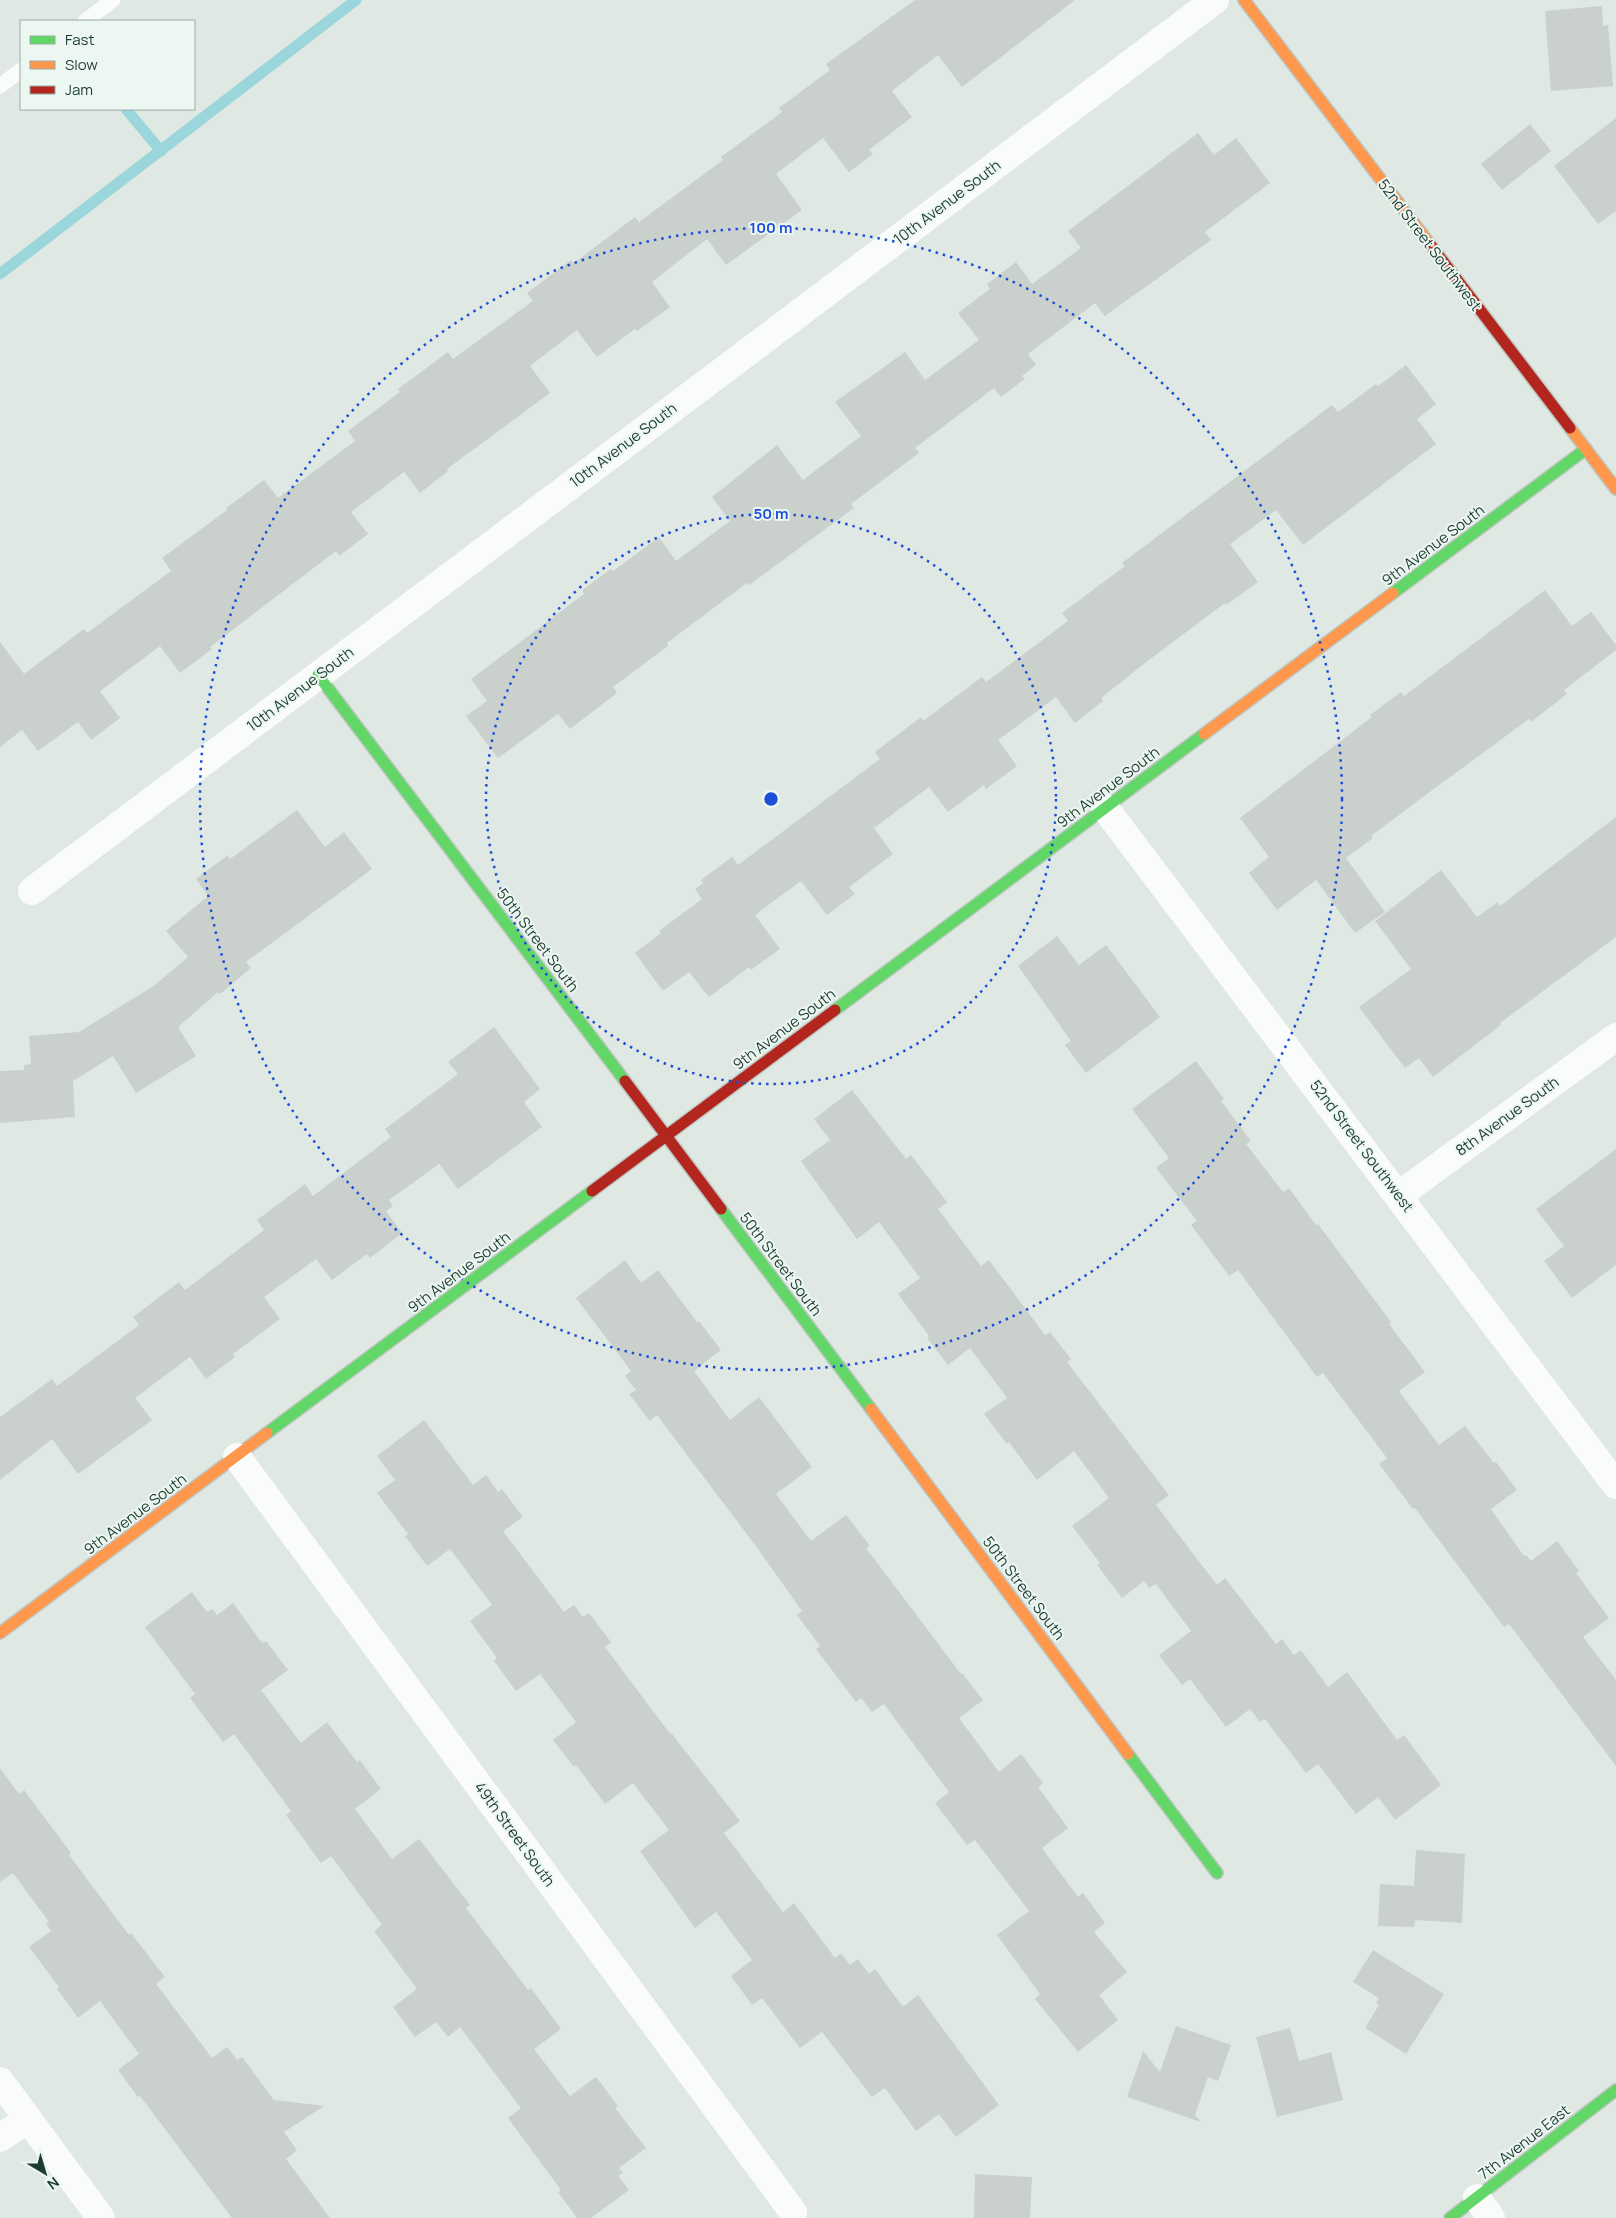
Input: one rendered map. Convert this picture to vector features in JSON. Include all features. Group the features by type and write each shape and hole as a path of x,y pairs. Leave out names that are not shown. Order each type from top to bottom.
{"street":[{"name":"10th Avenue South","path":"32,891 1215,0"},
{"name":"52nd Street Southwest","path":"1244,0 1616,489"},
{"name":"9th Avenue South","path":"0,1634 1586,449"},
{"name":"50th Street South","path":"318,675 667,1136 1217,1873"},
{"name":"52nd Street Southwest","path":"1105,808 1399,1195 1616,1485"},
{"name":"8th Avenue South","path":"1399,1195 1616,1037"},
{"name":"49th Street South","path":"237,1456 793,2212"},
{"path":"0,2082 101,2218"},
{"name":"7th Avenue East","path":"1450,2218 1484,2208 1616,2090"},
{"path":"0,2138 28,2118"}],"lane":[{"path":"86,20 113,0"},
{"path":"0,86 20,71"}],"building":[{"path":"915,0 1075,0 962,87 938,55 892,91 912,117 869,150 873,154 849,172 823,138 776,174 802,210 726,265 707,239 652,282 670,307 637,331 635,329 597,357 577,330 530,366 550,393 447,469 448,471 420,493 404,472 351,512 368,534 339,556 336,551 210,647 212,649 180,673 160,646 100,691 120,718 91,740 78,722 38,751 22,730 0,747 0,642 24,674 84,629 87,633 171,571 162,558 227,510 226,508 264,480 278,498 355,441 348,431 400,392 398,389 448,352 453,359 533,301 527,293 571,260 574,263 635,217 639,222 723,160 721,157 782,112 779,108 830,70 826,64"},
{"path":"1602,6 1603,26 1608,25 1613,86 1551,91 1545,11"},
{"path":"1616,118 1616,211 1598,224 1554,166"},
{"path":"1530,124 1551,151 1502,190 1481,164"},
{"path":"1198,133 1214,155 1236,138 1270,183 1205,232 1211,240 1105,316 1095,303 1028,354 1036,365 1022,376 1025,379 1001,397 994,388 915,448 919,453 851,504 854,508 749,585 747,583 667,643 668,646 613,687 617,693 570,729 558,714 498,758 466,716 487,701 471,679 584,594 582,590 611,569 613,571 659,537 676,561 730,521 712,497 777,445 803,480 861,436 835,402 905,352 925,380 979,340 958,313 990,289 987,284 1016,262 1032,284 1081,248 1068,231"},
{"path":"1406,365 1436,404 1417,419 1436,444 1303,545 1276,510 1230,544 1258,582 1226,605 1225,603 1145,663 1101,698 1103,701 1075,723 1056,697 998,740 1017,766 986,789 984,785 948,812 929,787 874,828 893,854 849,887 855,894 827,915 801,881 755,915 780,949 751,970 749,967 709,997 689,972 663,991 635,953 661,933 659,931 702,899 695,889 703,883 701,880 732,857 738,865 880,759 875,752 921,717 923,721 982,677 986,682 1068,621 1062,613 1125,566 1122,563 1332,405 1338,412"},
{"path":"1545,590 1572,626 1591,612 1616,645 1616,650 1564,690 1567,694 1531,722 1529,719 1371,836 1373,838 1346,858 1385,912 1355,933 1316,880 1277,910 1249,873 1269,857 1240,818 1372,717 1370,715 1401,692 1404,696"},
{"path":"297,810 325,847 344,832 372,869 246,962 251,968 220,994 218,992 178,1027 196,1056 136,1093 113,1056 73,1081 75,1117 0,1123 0,1071 24,1070 24,1065 31,1064 29,1036 79,1032 155,985 188,957 166,931 208,896 196,879 228,855 230,859"},
{"path":"1616,817 1616,937 1500,1023 1501,1025 1433,1077 1419,1058 1405,1068 1359,1007 1411,969 1375,921 1441,870 1477,917 1498,902 1500,906"},
{"path":"1057,936 1079,965 1106,945 1160,1017 1086,1073 1065,1045 1071,1041 1018,966"},
{"path":"494,1027 540,1089 524,1102 542,1127 458,1189 439,1164 389,1200 393,1206 386,1211 402,1233 370,1258 367,1254 332,1280 316,1259 264,1297 280,1319 233,1354 235,1357 206,1379 190,1357 135,1398 152,1420 78,1474 52,1439 0,1480 0,1417 52,1379 57,1386 139,1325 133,1317 179,1282 185,1290 264,1230 257,1220 305,1184 313,1196 391,1137 385,1129 458,1074 448,1062"},
{"path":"1196,1061 1224,1099 1221,1101 1251,1141 1246,1144 1283,1192 1289,1188 1316,1225 1318,1224 1391,1322 1389,1324 1425,1372 1399,1391 1439,1445 1465,1426 1517,1490 1491,1509 1524,1556 1526,1555 1531,1561 1557,1541 1579,1571 1576,1573 1609,1618 1583,1637 1616,1680 1616,1766 1509,1624 1504,1627 1415,1508 1413,1509 1379,1464 1387,1458 1323,1373 1317,1377 1238,1270 1229,1276 1191,1225 1197,1221 1156,1168 1169,1158 1132,1109"},
{"path":"852,1090 906,1159 911,1155 947,1202 938,1209 981,1266 989,1260 1045,1335 1050,1332 1071,1359 1067,1362 1169,1495 1156,1505 1217,1585 1225,1578 1276,1644 1282,1639 1294,1655 1301,1650 1328,1687 1347,1672 1397,1740 1404,1735 1441,1785 1395,1820 1378,1797 1356,1814 1318,1764 1306,1773 1265,1719 1260,1722 1250,1709 1226,1727 1190,1679 1182,1685 1159,1655 1191,1631 1156,1584 1149,1588 1144,1581 1122,1598 1097,1565 1100,1563 1072,1526 1109,1498 1074,1451 1037,1480 1009,1442 1007,1444 984,1414 1007,1398 970,1348 948,1365 927,1338 929,1336 898,1294 920,1278 879,1222 857,1239 801,1161 830,1140 814,1119"},
{"path":"1616,1149 1616,1265 1572,1298 1544,1261 1564,1246 1536,1209"},
{"path":"625,1260 641,1283 658,1270 697,1322 699,1321 721,1350 694,1371 730,1420 759,1397 812,1467 776,1494 811,1541 846,1515 870,1546 866,1548 961,1674 983,1700 959,1718 999,1772 1021,1754 1043,1783 1038,1787 1068,1828 1042,1848 1078,1897 1083,1893 1105,1923 1094,1932 1127,1972 1099,1995 1118,2020 1078,2052 1035,1999 1040,1994 997,1935 1029,1911 975,1840 967,1845 935,1803 949,1792 884,1704 872,1712 861,1698 856,1702 816,1649 820,1646 797,1615 802,1611 758,1549 657,1415 650,1421 629,1394 636,1390 625,1376 631,1371 576,1298"},
{"path":"424,1420 473,1485 486,1475 498,1492 502,1489 523,1517 503,1531 564,1612 574,1605 583,1617 589,1613 611,1642 605,1647 671,1735 740,1821 724,1833 783,1912 794,1903 835,1958 841,1953 850,1965 858,1959 869,1974 875,1969 903,2007 918,1995 999,2105 956,2137 939,2114 916,2131 885,2088 872,2097 822,2032 800,2048 762,1998 752,2005 731,1976 752,1960 716,1912 695,1928 640,1851 669,1830 633,1783 605,1804 576,1765 574,1767 553,1740 576,1722 540,1674 516,1691 494,1661 497,1658 470,1621 492,1605 450,1549 427,1566 405,1536 408,1534 377,1493 395,1480 377,1456"},
{"path":"192,1592 207,1612 212,1609 217,1615 233,1603 262,1643 266,1641 288,1670 261,1690 301,1743 327,1722 357,1762 360,1760 381,1789 355,1809 392,1859 419,1839 470,1905 466,1908 528,1990 531,1988 561,2029 534,2049 570,2096 596,2077 618,2106 615,2108 646,2148 619,2168 623,2173 618,2176 629,2190 591,2218 577,2218 558,2192 561,2190 508,2118 521,2108 460,2027 448,2037 436,2022 415,2037 393,2007 417,1989 374,1931 382,1925 331,1856 321,1863 286,1815 291,1811 234,1734 223,1742 190,1698 195,1694 145,1627"},
{"path":"0,1768 19,1794 24,1790 71,1853 69,1855 129,1935 131,1933 165,1977 156,1984 212,2058 227,2047 237,2060 242,2057 274,2100 324,2106 284,2132 297,2150 286,2159 330,2218 232,2218 140,2096 138,2097 118,2070 139,2054 100,2001 78,2018 57,1989 59,1987 29,1947 51,1931 46,1924 49,1922 13,1873 0,1882"},
{"path":"1416,1850 1465,1854 1462,1923 1415,1920 1414,1927 1378,1926 1380,1884 1414,1886"},
{"path":"1373,1950 1444,1994 1406,2054 1365,2028 1379,2005 1376,2003 1379,1998 1353,1982"},
{"path":"1176,2026 1231,2045 1218,2081 1208,2077 1195,2115 1201,2122 1127,2097 1143,2051 1160,2072"},
{"path":"1290,2028 1299,2061 1331,2052 1343,2100 1277,2117 1256,2037"},
{"path":"975,2174 1032,2177 1030,2218 974,2218"}],"waterway":[{"path":"0,274 356,0"},
{"path":"127,110 161,151"}],"traffic: fast":[{"path":"1393,593 1586,449"},
{"path":"318,675 625,1081"},
{"path":"835,1010 1204,734"},
{"path":"267,1433 592,1191"},
{"path":"721,1209 871,1409"},
{"path":"1128,1754 1217,1873"},
{"path":"1450,2218 1616,2090"}],"traffic: slow":[{"path":"1244,0 1429,243"},
{"path":"1570,428 1616,489"},
{"path":"1204,734 1393,593"},
{"path":"871,1409 1128,1754"},
{"path":"0,1633 267,1433"}],"traffic: jam":[{"path":"1429,243 1570,428"},
{"path":"592,1191 835,1010"},
{"path":"625,1081 721,1209"}]}
